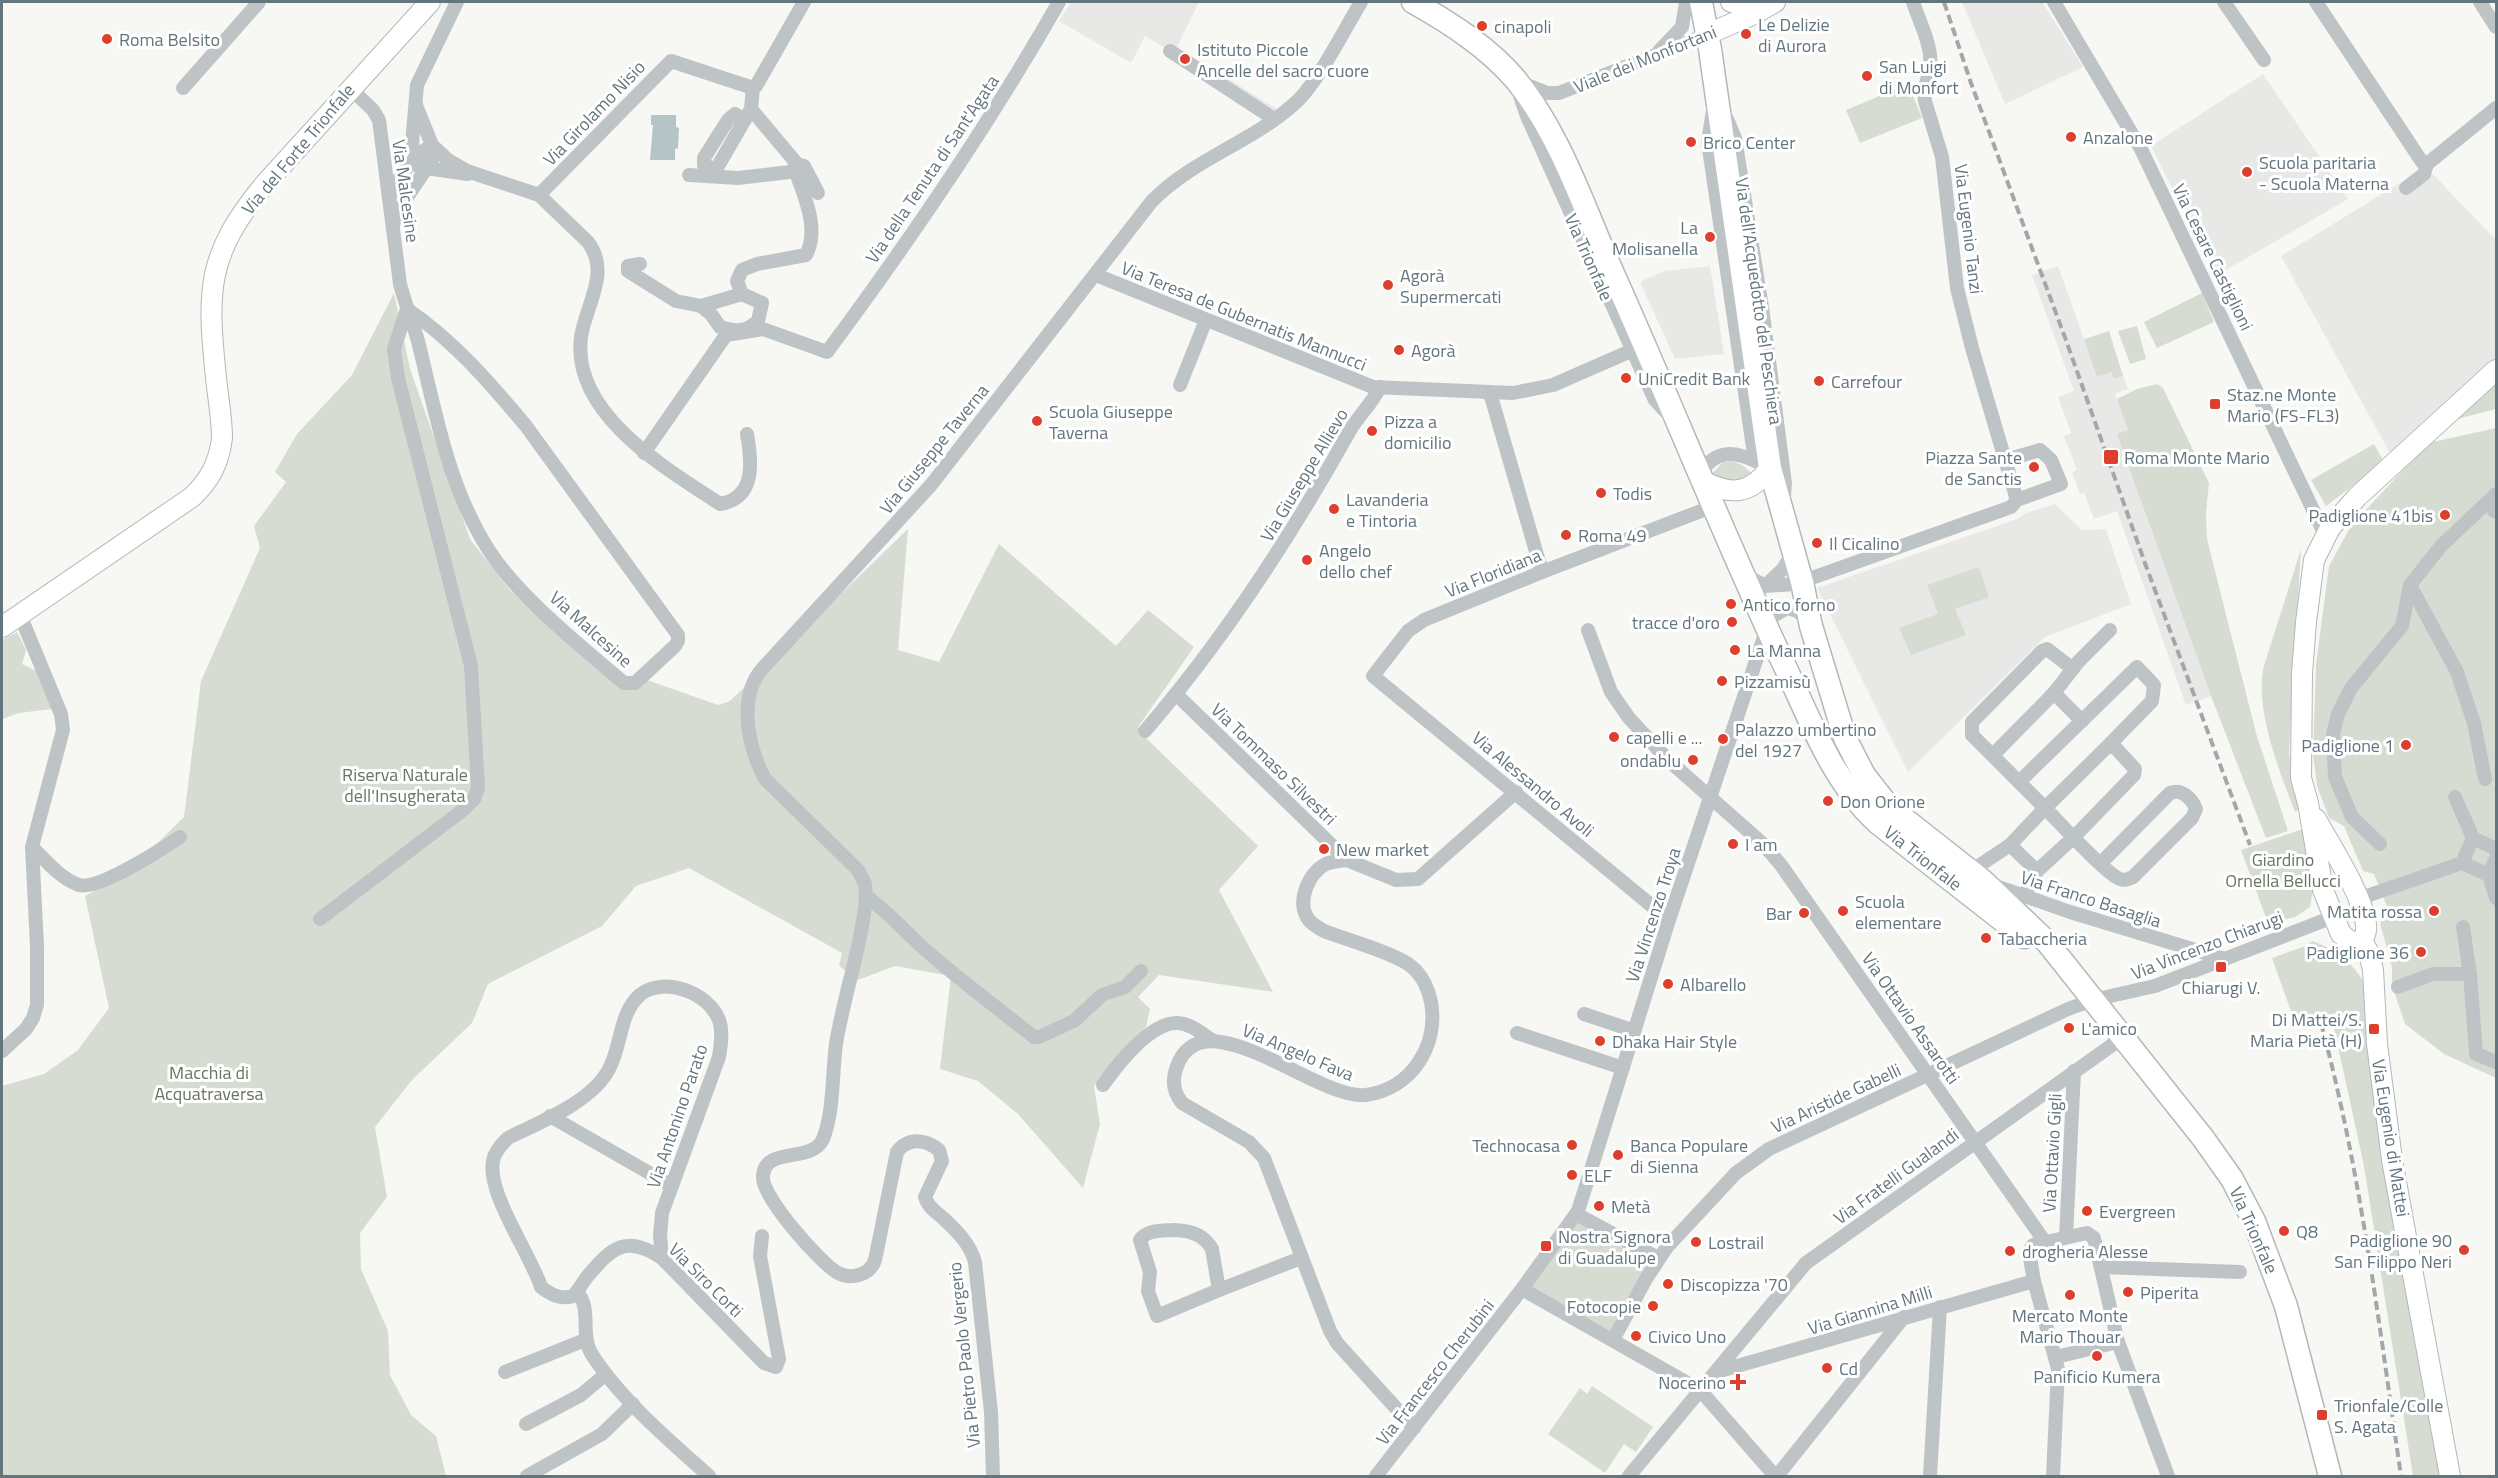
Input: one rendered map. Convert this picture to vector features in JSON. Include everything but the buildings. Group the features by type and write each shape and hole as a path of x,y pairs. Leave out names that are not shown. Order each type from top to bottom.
{"main road":[{"name":"Via Trionfale","path":"1413,2 1469,38 1515,79 1542,116 1556,142 1714,506 1739,569 1824,748 1839,774 1864,810 2032,943 2063,962"},
{"name":"Via dell'Acquedotto del Peschiera","path":"1701,2 1716,99 1763,465 1780,507 1802,582 1811,626"},
{"name":"Via Trionfale","path":"1811,626 1837,716 1864,775 1889,807 1977,876 2041,936 2203,1138 2232,1179 2254,1221 2286,1306 2330,1476"}],"street":[{"path":"183,88 259,2"},
{"name":"Via del Forte Trionfale","path":"2,627 192,497 209,478 218,459 222,438 211,306 212,282 219,258 243,211 350,88 430,2"},
{"path":"390,196 400,175 412,160 412,134 420,75 457,2"},
{"path":"742,294 737,281 741,270 758,264 806,255 808,251 811,222 796,168 748,114 753,87 757,84 804,2"},
{"name":"Via della Tenuta di Sant'Agata","path":"644,453 726,335 763,329 827,352 900,253 1008,89 1059,2"},
{"name":"Via Giuseppe Taverna","path":"853,966 866,896 865,884 858,870 770,784 762,773 756,760 747,712 752,684 763,668 931,486 1096,275 1132,225 1163,190 1176,179 1274,119 1303,96 1361,2"},
{"path":"1653,57 1682,27 1686,2"},
{"name":"Viale dei Monfortani","path":"1731,2 1746,5 1774,2"},
{"name":"Viale dei Monfortani","path":"1515,79 1547,93 1559,93 1706,35 1754,14 1774,2"},
{"name":"Via Eugenio Tanzi","path":"1913,2 1929,50 1930,67 1924,92 1942,157 1957,288 1972,348 2006,460"},
{"name":"Via Cesare Castiglioni","path":"2054,2 2141,149 2325,536"},
{"path":"2224,2 2264,60"},
{"path":"2316,2 2422,162 2427,164"},
{"path":"2480,2 2496,27"},
{"path":"1170,51 1274,119"},
{"name":"Via Girolamo Nisio","path":"539,195 670,61 753,87"},
{"name":"Via Trionfale","path":"1515,79 1527,116 1592,265 1655,400 1678,425"},
{"name":"Via Malcesine","path":"350,88 378,117 394,224 400,284 407,309 417,340 444,452 463,498 489,552 514,583 624,683 635,683 675,646 678,635 504,399 483,374 448,340 407,309"},
{"name":"Via dell'Acquedotto del Peschiera","path":"1716,99 1735,138 1762,307 1785,483 1785,492 1780,507"},
{"path":"416,105 435,148 459,167 539,195 588,242 597,255 599,273 581,337 582,361 589,383 615,426 644,453 720,504 729,502 738,496 750,478 752,458 747,434"},
{"path":"2406,188 2424,174 2427,164 2496,108"},
{"path":"382,150 396,162 412,160 435,148"},
{"path":"394,224 405,200 426,170 435,148"},
{"path":"412,160 426,170 478,175"},
{"path":"689,175 738,178 804,166 818,193"},
{"path":"640,264 628,266 627,269 676,301 701,306 711,314 720,327 735,332 747,330 758,321 762,303 742,294 701,306"},
{"name":"Via Teresa de Gubernatis Mannucci","path":"1096,275 1361,382 1380,387"},
{"path":"320,919 463,810 474,799 478,788 471,666 398,378 394,349 407,309"},
{"path":"1180,385 1206,320"},
{"path":"1380,387 1513,393 1546,387 1633,350"},
{"path":"2308,803 2358,900 2366,922 2366,934 2362,941 2354,943 2347,940 2341,934 2333,917 2323,890 2308,803 2301,778 2303,662 2312,570 2325,536 2357,497 2496,370"},
{"name":"Via Giuseppe Allievo","path":"1145,731 1177,695 1213,648 1298,524 1349,432 1375,399 1380,387"},
{"path":"1490,393 1542,572"},
{"path":"1739,569 1751,580 1765,586 1802,582 2011,507 2018,500 2061,484 2052,460 2040,450 2006,460 2018,500"},
{"path":"1726,454 1763,465 1754,486 1741,490 1721,489 1701,477 1709,461 1726,454"},
{"name":"Via Floridiana","path":"1373,676 1408,631 1419,623 1542,572 1714,506"},
{"path":"2380,844 2352,817 2335,777 2333,734 2338,714 2351,688 2402,626 2409,585 2441,546 2494,506"},
{"path":"1765,586 1783,569 1793,553"},
{"path":"2409,585 2457,672 2474,723 2485,779"},
{"path":"1767,628 1773,616 1787,608 1798,611 1811,626"},
{"path":"2,1051 26,1029 37,1005 38,946 32,847 62,736 63,723 20,615"},
{"name":"Via Vincenzo Troya","path":"1576,1214 1669,920 1767,628"},
{"name":"Via Ottavio Assarotti","path":"1588,630 1602,672 1618,704 1667,759 1763,844 1781,865 2045,1242"},
{"path":"1992,755 2054,693 2110,630"},
{"path":"2073,669 2055,654 2048,650 2042,651 1972,722 1972,735 2019,783 2074,837 2101,863 2117,878 2125,880 2133,877 2192,818 2196,813 2196,806 2181,792 2170,794 2101,863"},
{"path":"1977,876 2152,700 2154,686 2137,667 2019,783"},
{"name":"Via Alessandro Avoli","path":"1373,676 1669,920"},
{"path":"2054,693 2082,721"},
{"name":"Via Tommaso Silvestri","path":"1177,695 1347,860"},
{"path":"2023,897 2037,871 2074,837 2133,775 2135,769 2111,743"},
{"path":"1347,860 1396,880 1418,879 1516,792"},
{"path":"2455,797 2473,838 2496,849"},
{"path":"32,847 66,877 82,886 97,883 133,866 180,837"},
{"path":"2462,863 2473,838"},
{"path":"2010,845 2037,871"},
{"path":"2496,858 2489,875 2496,898"},
{"name":"Via Angelo Fava","path":"1347,860 1326,864 1313,875 1305,892 1304,910 1309,920 1324,931 1400,960 1417,972 1428,991 1433,1020 1427,1049 1416,1067 1390,1087 1376,1093 1353,1095 1324,1085 1232,1043 1212,1040 1198,1042 1181,1058 1174,1072 1175,1092 1182,1103 1190,1109 1249,1142 1261,1153 1275,1184 1300,1258 1330,1331 1337,1343 1414,1428"},
{"path":"2358,900 2462,863 2489,875"},
{"path":"2323,890 2332,879 2345,872"},
{"name":"Via Franco Basaglia","path":"1977,876 2023,897 2225,959"},
{"path":"866,896 890,914 920,945 970,987 1034,1037 1039,1037 1074,1021 1102,995 1125,987 1141,971"},
{"name":"Via Vincenzo Chiarugi","path":"2093,1000 2148,989 2333,917"},
{"path":"2463,927 2470,974 2476,1053 2496,1062"},
{"name":"Via Eugenio di Mattei","path":"2362,941 2369,953 2374,977 2377,1044 2392,1161 2450,1476"},
{"path":"2188,949 2191,960 2188,974"},
{"name":"Via Pietro Paolo Vergerio","path":"853,966 836,1043 829,1111 823,1139 816,1148 809,1152 780,1157 768,1164 763,1174 765,1189 801,1237 827,1265 843,1275 859,1275 871,1269 875,1260 897,1152 910,1142 923,1142 937,1148 942,1158 926,1194 926,1201 961,1236 972,1252 975,1262 991,1412 993,1476"},
{"path":"2398,987 2433,974 2470,974"},
{"name":"Via Antonino Parato","path":"577,1292 567,1298 560,1297 541,1287 502,1205 493,1172 494,1159 508,1138 586,1095 602,1080 614,1058 626,1016 640,996 660,987 674,987 690,993 716,1013 720,1024 721,1041 719,1057 662,1217 662,1258"},
{"name":"Via Aristide Gabelli","path":"1613,1340 1658,1258 1718,1191 1751,1160 1769,1149 1927,1074 2061,1012 2093,1000"},
{"path":"1584,1014 1635,1031"},
{"path":"1103,1085 1143,1039 1157,1028 1179,1023 1192,1026 1212,1040"},
{"path":"1517,1033 1623,1068"},
{"name":"Via Fratelli Gualandi","path":"1629,1476 1806,1263 2122,1038"},
{"name":"Via Ottavio Gigli","path":"2066,1237 2074,1071"},
{"path":"550,1116 672,1186"},
{"path":"1576,1214 1658,1258"},
{"name":"Via Francesco Cherubini","path":"1376,1476 1522,1289 1576,1214"},
{"path":"1219,1290 1212,1249 1200,1236 1175,1230 1149,1233 1141,1238 1140,1244 1150,1272 1149,1295 1157,1316 1300,1258"},
{"path":"2053,1476 2058,1385 2056,1357 2034,1281 2029,1252 2033,1245 2084,1233 2091,1235 2101,1267 2118,1342 2168,1476"},
{"name":"Via Siro Corti","path":"577,1292 604,1259 626,1245 642,1246 662,1258 759,1358 766,1364 776,1367 779,1359 760,1256 759,1244 762,1236"},
{"path":"2101,1267 2240,1272"},
{"name":"Via Giannina Milli","path":"1716,1372 2034,1281"},
{"path":"1522,1289 1700,1390 1776,1476 1904,1317"},
{"path":"577,1292 584,1302 585,1340 606,1374 703,1475"},
{"path":"1930,1476 1940,1308"},
{"path":"506,1372 585,1340"},
{"path":"2056,1357 2118,1342"},
{"path":"526,1424 581,1395 606,1374"},
{"path":"527,1476 602,1434 633,1404"}],"shaded area":[{"name":"Istituto Piccole Ancelle del sacro cuore","path":"1071,2 1199,2 1177,47 1277,109 1267,123 1168,55 1170,51 1145,36 1131,63 1059,21"},
{"path":"1962,2 2042,2 2083,67 2005,104"},
{"name":"Scuola paritaria - Scuola Materna","path":"2263,74 2348,199 2216,276 2151,146"},
{"path":"651,115 676,115 676,127 679,128 675,160 650,160 653,125 651,125"},
{"path":"2426,167 2496,240 2496,358 2391,455 2281,256"},
{"path":"1710,266 1724,354 1675,359 1640,282 1664,271"},
{"path":"2058,266 2097,376 2111,372 2114,379 2123,376 2128,389 2115,394 2128,430 2117,434 2211,696 2186,705 2117,511 2094,519 2084,493 2080,494 2072,472 2077,470 2064,436 2071,433 2058,397 2074,391 2032,275"},
{"path":"2055,504 2082,530 2106,529 2131,604 2045,637 1908,772 1817,588"}],"green space":[{"path":"1908,84 1922,118 1860,143 1846,110"},
{"name":"Riserva Naturale dell'Insugherata","path":"394,293 410,369 470,539 510,590 620,687 647,680 718,705 730,701 908,529 898,650 939,662 999,544 1116,646 1148,610 1194,647 1138,727 1149,741 1258,846 1219,890 1273,992 1159,975 1138,997 1150,1009 1146,1027 1094,1086 1100,1124 1083,1188 1018,1114 978,1081 940,1069 951,976 895,966 858,980 839,966 842,953 689,868 636,886 602,926 488,984 472,1023 412,1080 375,1127 387,1197 360,1233 361,1269 388,1331 390,1375 411,1415 436,1436 446,1476 2,1476 2,1086 44,1074 78,1050 109,1008 85,896 127,873 184,817 201,681 260,548 254,526 286,482 275,472 297,434 352,375"},
{"path":"2202,293 2214,322 2157,348 2144,322"},
{"path":"2137,326 2146,359 2130,364 2118,331"},
{"path":"2109,331 2123,376 2114,379 2111,372 2097,377 2084,339"},
{"path":"2496,380 2496,409 2450,421"},
{"path":"2157,384 2163,388 2209,483 2206,513 2207,539 2256,733 2288,831 2266,838 2211,696 2117,434 2128,430 2117,399 2137,389"},
{"path":"2496,428 2496,1078 2444,1054 2405,1024 2392,985 2392,967 2380,923 2388,909 2374,874 2363,871 2344,826 2329,818 2317,786 2313,754 2316,664 2329,566 2351,526 2428,443"},
{"path":"2374,444 2384,462 2326,506 2311,480"},
{"path":"1732,461 1742,465 1755,476 1733,481 1712,474 1723,462"},
{"path":"2301,549 2289,750 2292,782 2300,809 2295,812 2270,742 2262,686 2263,669"},
{"path":"1979,567 1989,597 1955,609 1966,635 1911,655 1899,628 1938,614 1927,585"},
{"path":"17,632 26,650 22,664 36,671 52,709 19,713 2,719 2,640"},
{"name":"Giardino Ornella Bellucci","path":"2309,827 2315,876 2310,907 2295,917 2268,923 2241,850"},
{"path":"2312,941 2329,948 2343,958 2361,977 2365,985 2446,1476 2413,1476 2364,1166 2332,1019 2297,1028 2272,958 2308,945"},
{"path":"1579,1222 1651,1262 1611,1333 1530,1289"},
{"path":"1592,1386 1653,1427 1636,1452 1624,1444 1605,1473 1548,1434 1580,1388 1587,1394"}],"railway":[{"path":"1944,2 1971,83 2146,566 2250,845"},
{"path":"2321,1023 2358,1192 2401,1476"}],"place":[{"name":"cinapoli","path":"1482,26"},
{"name":"Le Delizie di Aurora","path":"1746,34"},
{"name":"Roma Belsito","path":"107,39"},
{"name":"Istituto Piccole Ancelle del sacro cuore","path":"1185,59"},
{"name":"San Luigi di Monfort","path":"1867,76"},
{"name":"Anzalone","path":"2071,137"},
{"name":"Brico Center","path":"1691,142"},
{"name":"Scuola paritaria - Scuola Materna","path":"2247,172"},
{"name":"La Molisanella","path":"1710,237"},
{"name":"Agorà Supermercati","path":"1388,285"},
{"name":"Agorà","path":"1399,350"},
{"name":"UniCredit Bank","path":"1626,378"},
{"name":"Carrefour","path":"1819,381"},
{"name":"Staz.ne Monte Mario (FS-FL3)","path":"2215,404"},
{"name":"Scuola Giuseppe Taverna","path":"1037,421"},
{"name":"Pizza a domicilio","path":"1372,431"},
{"name":"Roma Monte Mario","path":"2111,457"},
{"name":"Piazza Sante de Sanctis","path":"2034,467"},
{"name":"Todis","path":"1601,493"},
{"name":"Lavanderia e Tintoria","path":"1334,509"},
{"name":"Padiglione 41bis","path":"2445,515"},
{"name":"Roma 49","path":"1566,535"},
{"name":"Il Cicalino","path":"1817,543"},
{"name":"Angelo dello chef","path":"1307,560"},
{"name":"Antico forno","path":"1731,604"},
{"name":"tracce d'oro","path":"1732,622"},
{"name":"La Manna","path":"1735,650"},
{"name":"Pizzamisù","path":"1722,681"},
{"name":"capelli e ...","path":"1614,737"},
{"name":"Palazzo umbertino del 1927","path":"1723,739"},
{"name":"Padiglione 1","path":"2406,745"},
{"name":"ondablu","path":"1693,760"},
{"name":"Don Orione","path":"1828,801"},
{"name":"I am","path":"1733,844"},
{"name":"New market","path":"1324,849"},
{"name":"Scuola elementare","path":"1843,911"},
{"name":"Matita rossa","path":"2434,911"},
{"name":"Bar","path":"1804,913"},
{"name":"Tabaccheria","path":"1986,938"},
{"name":"Padiglione 36","path":"2421,952"},
{"name":"Chiarugi V.","path":"2221,967"},
{"name":"Albarello","path":"1668,984"},
{"name":"L'amico","path":"2069,1028"},
{"name":"Di Mattei/S. Maria Pietà (H)","path":"2374,1029"},
{"name":"Dhaka Hair Style","path":"1600,1041"},
{"name":"Technocasa","path":"1572,1145"},
{"name":"Banca Populare di Sienna","path":"1618,1155"},
{"name":"ELF","path":"1572,1175"},
{"name":"Metà","path":"1599,1206"},
{"name":"Evergreen","path":"2087,1211"},
{"name":"Q8","path":"2284,1231"},
{"name":"Lostrail","path":"1696,1242"},
{"name":"Nostra Signora di Guadalupe","path":"1546,1246"},
{"name":"Padiglione 90 San Filippo Neri","path":"2464,1250"},
{"name":"drogheria Alesse","path":"2010,1251"},
{"name":"Discopizza '70","path":"1668,1284"},
{"name":"Piperita","path":"2128,1292"},
{"name":"Mercato Monte Mario Thouar","path":"2070,1295"},
{"name":"Fotocopie","path":"1653,1306"},
{"name":"Civico Uno","path":"1636,1336"},
{"name":"Panificio Kumera","path":"2097,1356"},
{"name":"Cd","path":"1827,1368"},
{"name":"Nocerino","path":"1738,1382"},
{"name":"Trionfale/Colle S. Agata","path":"2322,1415"}],"park label":[{"name":"Macchia di Acquatraversa","path":"209,1082"}]}
